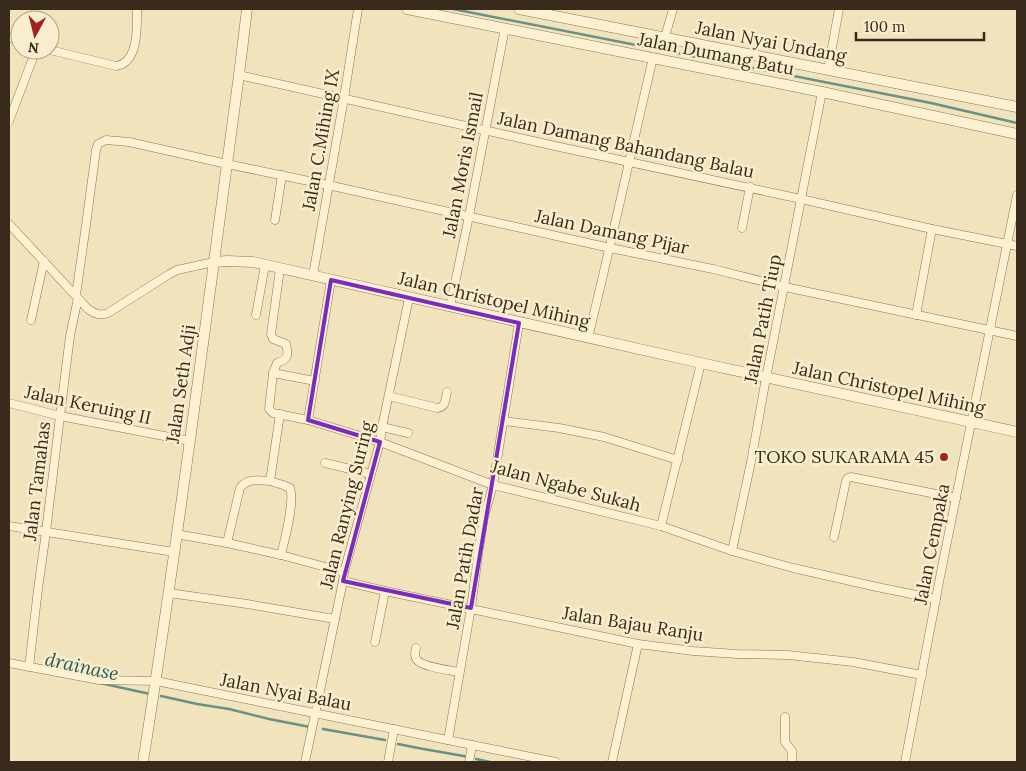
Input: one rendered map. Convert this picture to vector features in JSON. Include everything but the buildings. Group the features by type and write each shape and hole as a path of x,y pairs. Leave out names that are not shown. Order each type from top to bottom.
{"street":[{"path":"60,52 120,66 127,61 134,46 137,9"},
{"name":"Jalan Seth Adji","path":"143,762 190,441 247,9"},
{"name":"Jalan C.Mihing IX","path":"313,275 358,9"},
{"name":"Jalan Dumang Batu","path":"407,9 822,92 1017,134"},
{"name":"Jalan Nyai Undang","path":"526,9 1017,107"},
{"path":"665,37 673,9"},
{"path":"828,70 839,9"},
{"name":"Jalan Moris Ismail","path":"450,307 505,28"},
{"path":"588,338 653,58"},
{"path":"9,121 32,60"},
{"name":"Jalan Damang Bahandang Balau","path":"239,74 932,229 1017,246"},
{"name":"Jalan Patih Tiup","path":"732,551 751,462 822,92"},
{"name":"Jalan Damang Pijar","path":"101,142 110,139 129,142 1017,336"},
{"name":"Jalan Tamahas","path":"29,667 70,336 77,297 96,150 101,142"},
{"path":"275,220 282,175"},
{"path":"742,228 750,188"},
{"name":"Jalan Cempaka","path":"905,762 1017,195"},
{"name":"Jalan Christopel Mihing","path":"9,224 88,309 96,314 103,314 177,270 214,262 242,261 313,275 519,323 1017,432"},
{"path":"916,314 932,229"},
{"path":"31,320 44,261"},
{"path":"256,316 265,265"},
{"path":"270,481 280,414 273,413 269,409 273,373 277,363 285,360 287,356 287,345 274,339 272,334 280,269"},
{"path":"308,420 331,280"},
{"name":"Jalan Ranying Suring","path":"305,762 344,577 380,442 409,298"},
{"name":"Jalan Patih Dadar","path":"448,740 471,608 484,517 493,485 519,323"},
{"path":"661,526 701,363"},
{"path":"273,373 315,381"},
{"path":"389,396 441,408 444,405 447,392"},
{"name":"Jalan Keruing II","path":"9,403 60,416 190,441"},
{"name":"Jalan Ngabe Sukah","path":"280,414 308,420 380,442 493,485 661,526 732,551 802,570 936,599"},
{"path":"504,421 559,428 604,437 678,460"},
{"path":"382,428 408,433"},
{"path":"325,463 371,474"},
{"path":"834,537 846,481 851,477 956,498"},
{"path":"227,543 240,488 243,483 270,481 290,488 292,494 282,555"},
{"path":"9,526 174,552"},
{"name":"Jalan Bajau Ranju","path":"176,534 282,555 385,591 638,644 694,651 788,655 853,662 922,675"},
{"path":"375,642 385,591"},
{"path":"169,593 335,619"},
{"path":"612,762 638,644"},
{"path":"416,648 414,654 420,662 459,672"},
{"name":"Jalan Nyai Balau","path":"9,663 99,680 155,687 393,735 448,740 471,753 552,762"},
{"path":"784,717 785,742 792,751 792,762"},
{"path":"388,762 393,735"}],"highlighted area":[{"path":"331,280 519,323 471,608 343,581 380,442 308,420"}],"waterway":[{"path":"453,9 931,103 1017,123"},
{"name":"drainase","path":"100,683 150,694"},
{"path":"161,696 310,727"},
{"path":"323,729 385,740"},
{"path":"398,744 469,757"},
{"path":"476,759 490,762"}],"place":[{"name":"TOKO SUKARAMA 45","path":"944,457"}]}
